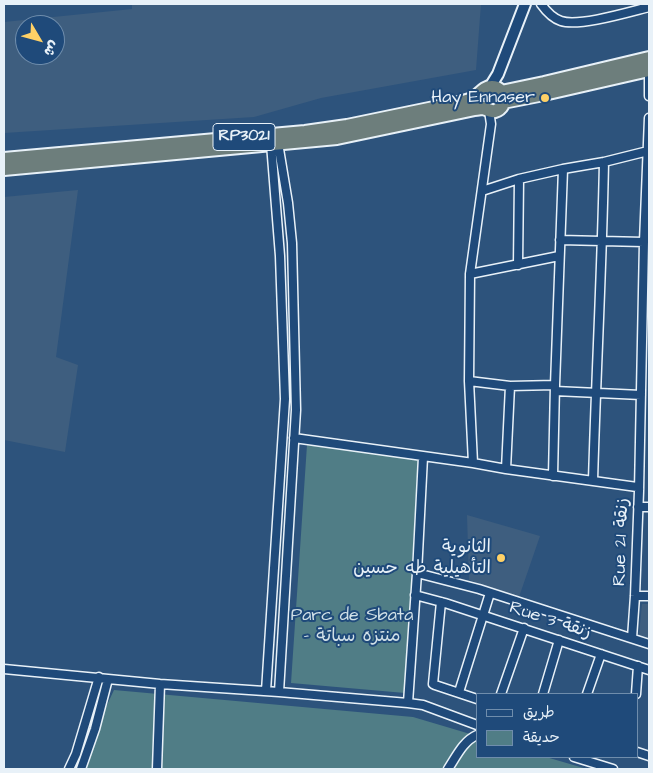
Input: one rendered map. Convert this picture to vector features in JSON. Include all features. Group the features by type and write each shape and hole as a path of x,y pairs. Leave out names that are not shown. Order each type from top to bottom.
{"highway":[{"name":"RP3021","path":"4,159 305,132 347,126 470,100 493,102 535,85 649,58"},
{"name":"RP3021","path":"4,169 337,138 493,102 544,94 649,70"}],"street":[{"path":"473,463 469,381 470,274 498,74 525,4"},
{"path":"541,4 549,14 560,21 572,23 649,7"},
{"path":"649,70 649,96"},
{"name":"Rue 21 زنقة","path":"632,638 639,489 644,242 649,118"},
{"path":"275,144 288,203 292,243 296,410 280,692"},
{"path":"266,691 285,399 275,144"},
{"path":"482,191 519,180 648,151"},
{"path":"594,481 595,393 603,241 604,162"},
{"path":"553,476 563,170"},
{"path":"518,264 519,180"},
{"path":"560,240 644,242"},
{"path":"470,274 559,256"},
{"path":"469,381 595,393 641,395"},
{"path":"506,469 510,386"},
{"path":"294,438 639,489"},
{"path":"408,703 423,457"},
{"path":"638,507 649,507"},
{"path":"417,573 490,593 649,644"},
{"path":"459,692 490,593"},
{"name":"Rue 3 زنقة","path":"415,595 524,628 649,670"},
{"path":"635,596 649,596"},
{"path":"441,602 433,684 476,699"},
{"path":"501,693 524,628"},
{"path":"543,693 559,640"},
{"path":"587,693 601,654"},
{"path":"636,693 638,666"},
{"path":"4,669 160,684 408,703 423,705 476,725"},
{"path":"69,769 103,678"},
{"path":"81,769 95,729 103,678"},
{"path":"157,769 160,684"},
{"path":"448,769 466,742 476,735"},
{"path":"577,758 613,769"}],"shaded area":[{"path":"132,4 481,4 476,70 321,98 254,117 4,133 4,22 15,21 15,65 65,65 65,16 132,9"},
{"path":"78,190 56,357 78,365 65,452 4,440 4,197"},
{"name":"الثانوية التأهيلية طه حسين","path":"467,515 540,536 519,597 469,580"},
{"path":"642,604 649,604 649,638 639,635"}],"green space":[{"name":"Parc de Sbata - منتزه سباتة","path":"307,445 418,459 405,693 291,683"},
{"path":"114,690 413,717 476,736 476,758 549,758 587,769 77,769"}],"place":[{"name":"Hay Ennaser","path":"545,98"},
{"name":"الثانوية التأهيلية طه حسين","path":"501,558"}]}
